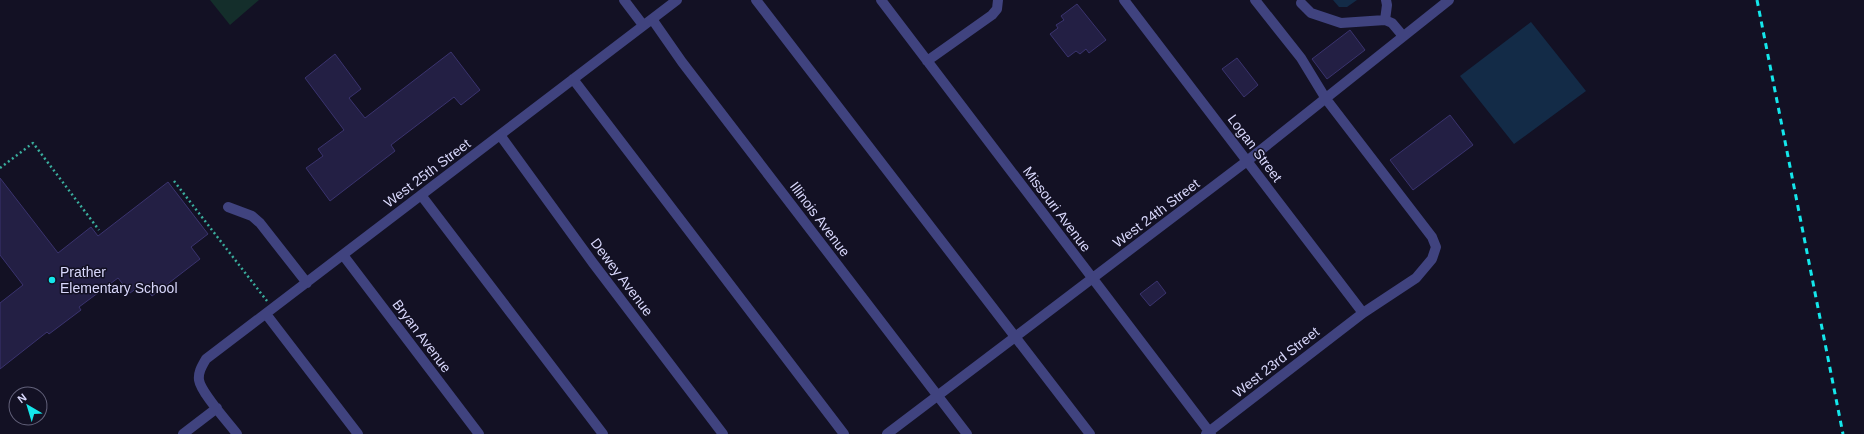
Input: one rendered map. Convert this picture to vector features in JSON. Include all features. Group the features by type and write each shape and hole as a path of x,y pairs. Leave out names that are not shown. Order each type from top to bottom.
{"street":[{"path":"624,0 643,25"},
{"name":"West 25th Street","path":"217,408 202,390 199,381 200,372 206,359 677,0"},
{"path":"756,0 1090,434"},
{"name":"Missouri Avenue","path":"881,0 1209,433"},
{"path":"927,61 992,15 998,9 998,0"},
{"name":"Logan Street","path":"1124,0 1363,313"},
{"path":"1255,0 1301,58 1326,99"},
{"path":"1385,20 1388,5 1386,0"},
{"name":"West 24th Street","path":"887,434 1247,162 1449,0"},
{"path":"1301,3 1311,13 1341,23 1385,20 1392,23 1403,36"},
{"name":"Illinois Avenue","path":"652,19 682,62 967,434"},
{"path":"573,79 844,434"},
{"name":"West 23rd Street","path":"1209,433 1363,313 1416,278 1432,259 1436,247 1432,237 1326,99"},
{"name":"Dewey Avenue","path":"500,135 593,263 723,434"},
{"path":"420,195 603,434"},
{"path":"228,207 252,216 260,223 307,283"},
{"name":"Bryan Avenue","path":"343,255 479,434"},
{"path":"269,311 358,434"},
{"path":"183,434 217,408 237,434"}],"path":[{"path":"0,168 33,143 98,230"},
{"path":"174,181 269,311"}],"green space":[{"path":"210,0 259,0 230,25"}],"water":[{"path":"1333,0 1357,0 1347,7 1339,7"},
{"path":"1531,22 1586,91 1514,144 1460,76"}],"building":[{"path":"1077,4 1106,40 1089,53 1086,49 1080,54 1076,51 1068,57 1050,34 1058,28 1056,25 1064,20 1061,16"},
{"path":"1350,30 1365,50 1327,79 1312,59"},
{"path":"451,52 480,90 461,105 454,97 391,145 395,151 330,201 306,168 323,156 318,149 344,130 305,78 335,54 361,89 349,98 365,118"},
{"path":"1237,58 1258,85 1244,97 1222,69"},
{"path":"1450,115 1473,145 1413,190 1390,160"},
{"path":"0,178 58,253 91,227 98,236 168,182 208,234 191,247 200,259 152,296 143,284 130,293 118,278 79,307 81,310 49,334 47,332 0,369 0,303 23,285 0,255"},
{"path":"1157,281 1166,293 1150,306 1140,294"}],"railway":[{"path":"1757,0 1843,434"}],"place":[{"name":"Prather Elementary School","path":"52,280"}]}
